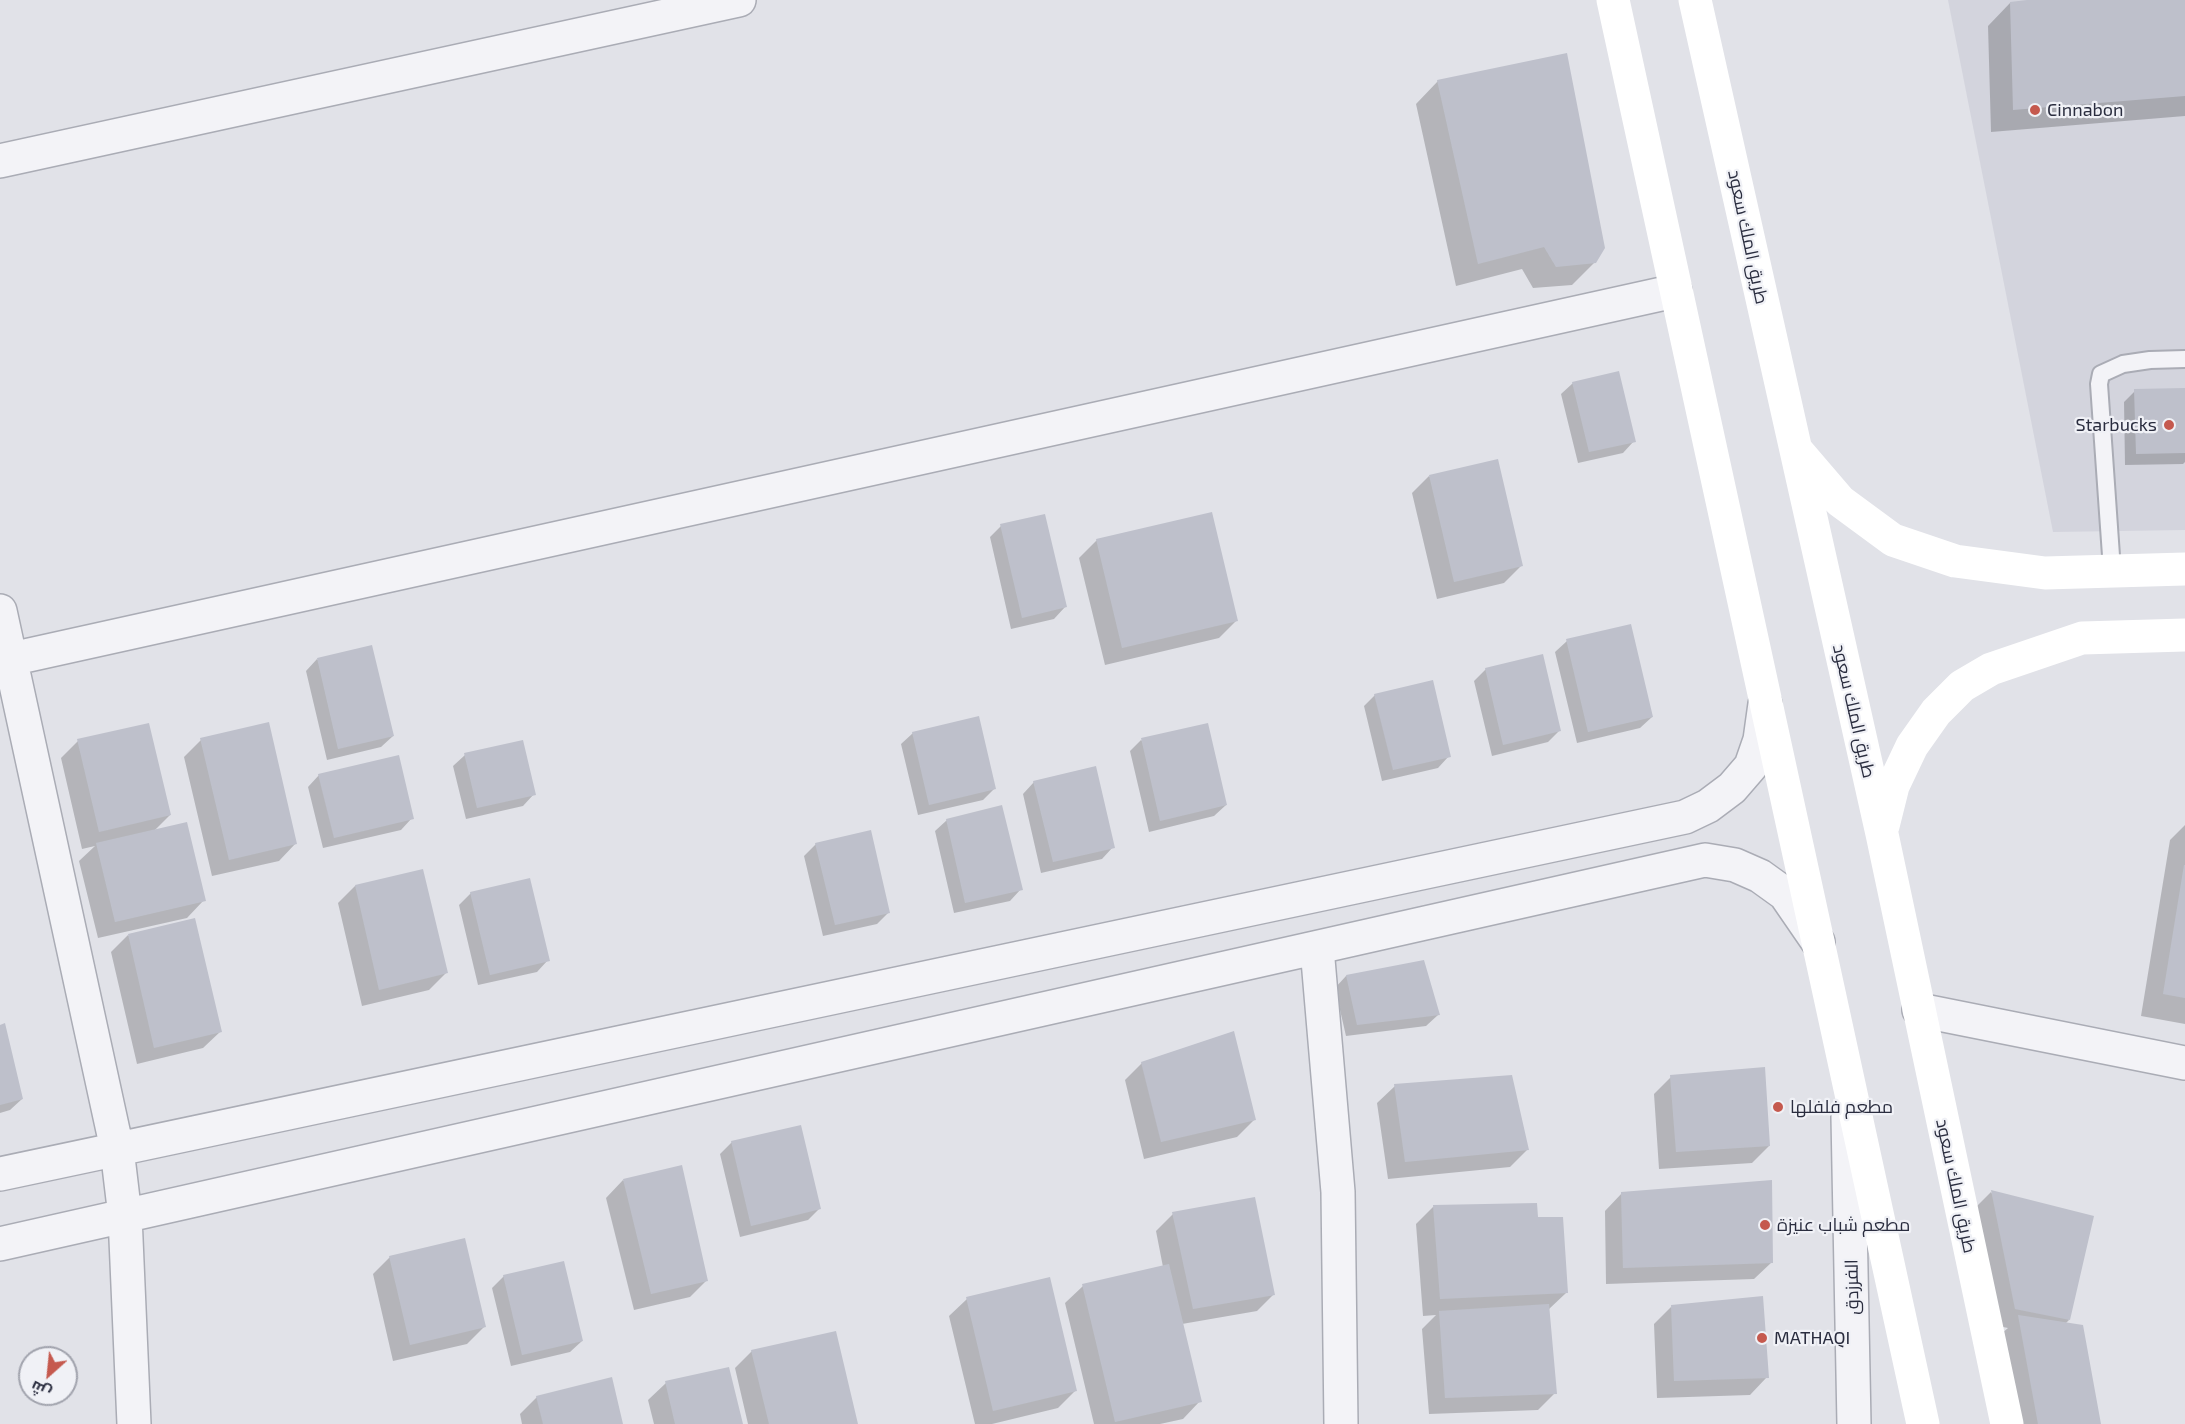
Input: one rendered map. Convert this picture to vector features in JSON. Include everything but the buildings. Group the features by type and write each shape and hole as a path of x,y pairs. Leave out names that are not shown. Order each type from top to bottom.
{"street":[{"path":"0,161 739,0"},
{"path":"1613,0 1923,1424"},
{"name":"طريق الملك سعود","path":"1695,0 1882,834 2007,1424"},
{"path":"11,659 1675,291"},
{"path":"1794,447 1840,501 1893,540 1955,561 2045,573 2185,569"},
{"path":"0,611 117,1149 125,1216 134,1424"},
{"path":"1882,834 1893,786 1912,746 1936,712 1962,686 1991,669 2082,638 2185,635"},
{"path":"0,1174 1685,817 1708,806 1732,788 1751,766 1760,740 1766,704"},
{"path":"0,1244 1705,860 1735,865 1760,876 1785,894 1818,943"},
{"path":"1317,948 1338,1192 1341,1424"},
{"path":"1919,1010 2185,1063"},
{"name":"الفرزدق","path":"1848,1079 1854,1424"}],"lane":[{"path":"2112,570 2099,384 2101,374 2123,364 2150,360 2185,360"}],"shaded area":[{"path":"1948,0 2185,0 2185,530 2053,532"}],"place":[{"name":"Cinnabon","path":"2035,110"},
{"name":"Starbucks","path":"2169,425"},
{"name":"مطعم فلفلها","path":"1778,1107"},
{"name":"مطعم شباب عنيزة","path":"1765,1225"},
{"name":"MATHAQI","path":"1762,1338"}]}
